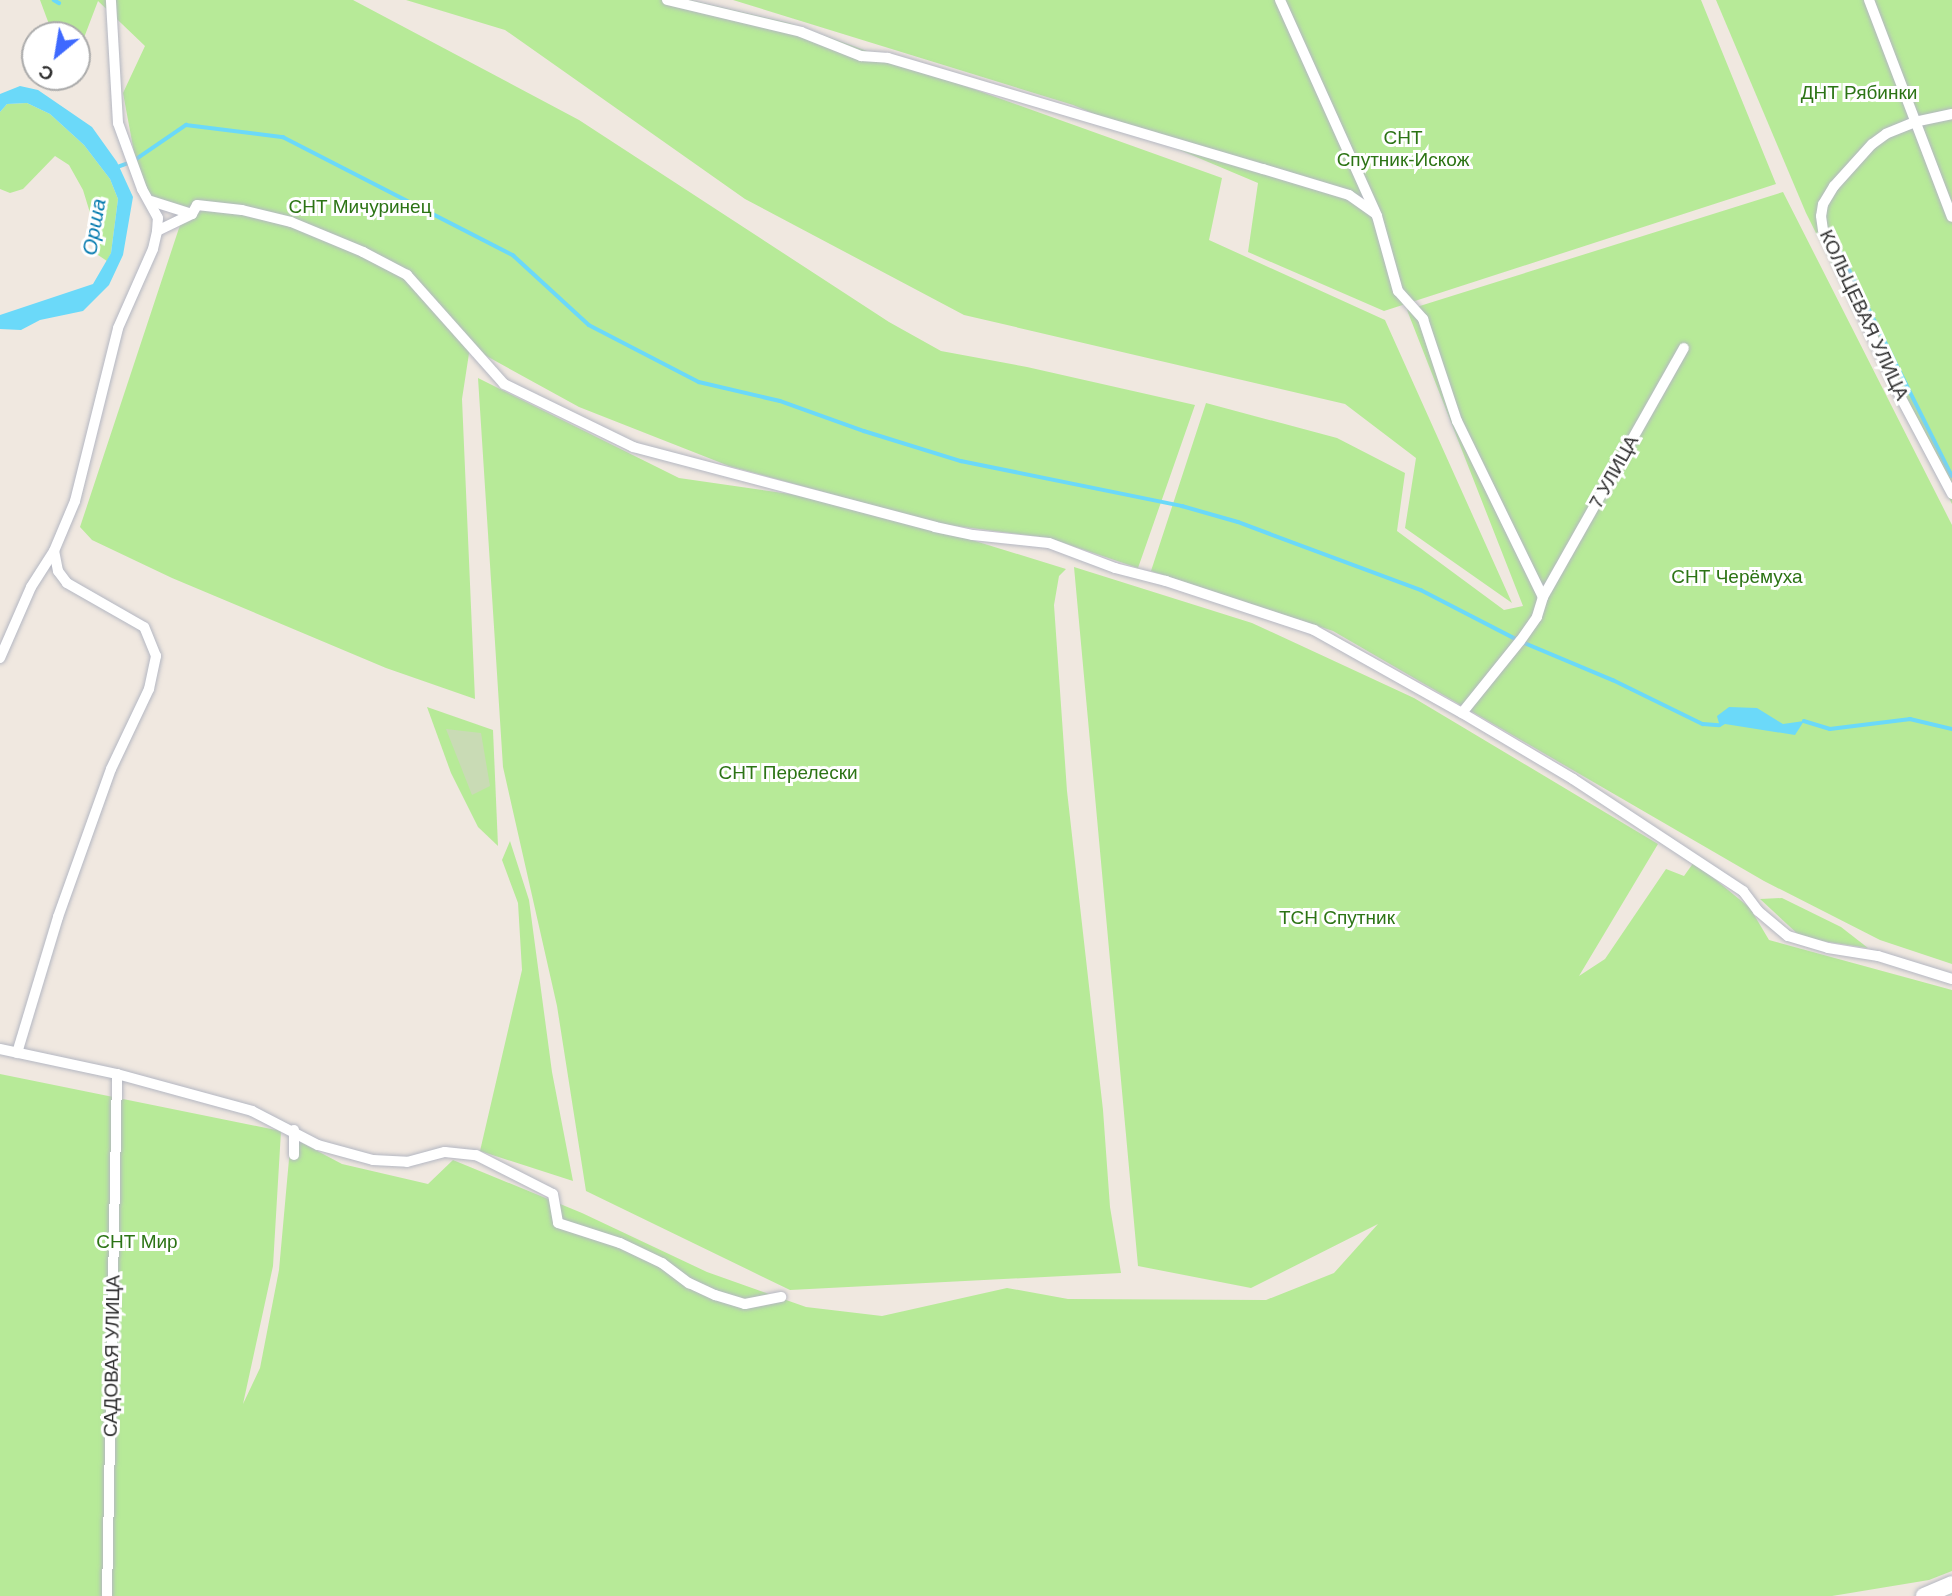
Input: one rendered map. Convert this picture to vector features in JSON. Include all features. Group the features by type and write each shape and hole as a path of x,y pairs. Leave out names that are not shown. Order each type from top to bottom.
{"main road":[{"path":"1924,1596 1952,1584"}],"street":[{"path":"0,658 31,587 54,551 75,502 118,328 153,249 157,230 158,218 142,188 118,123 110,0"},
{"path":"667,0 801,32 861,56 888,58 1349,195 1374,214"},
{"path":"1280,0 1318,80 1374,214 1398,291 1423,319 1457,421 1543,597"},
{"path":"1869,0 1952,217"},
{"name":"КОЛЬЦЕВАЯ УЛИЦА","path":"1952,114 1915,122 1886,134 1872,144 1834,186 1823,204 1821,216 1823,230 1900,396 1952,494"},
{"path":"151,201 192,214"},
{"path":"157,230 192,214 197,205 242,210 291,222 363,252 407,275 504,384 633,447 935,527 973,535 1049,543 1115,568 1166,581 1314,631 1462,713 1573,779 1743,891 1758,911 1788,936 1828,948 1878,956 1952,979"},
{"name":"7 УЛИЦА","path":"1462,713 1536,617 1543,597 1684,348"},
{"path":"17,1053 58,917 111,769 149,689 156,656 144,627 67,583 58,571 54,551"},
{"path":"0,1049 117,1074 252,1111 294,1130 318,1145 373,1160 407,1162 444,1152 476,1155 553,1194 558,1223 620,1243 662,1263 689,1283 715,1295 745,1304 781,1297"},
{"name":"САДОВАЯ УЛИЦА","path":"107,1596 117,1074"},
{"path":"294,1130 294,1155"}],"green space":[{"name":"СНТ Мичуринец","path":"40,0 353,0 579,120 889,322 941,351 1027,367 1195,405 1138,568 1049,538 940,524 729,466 579,407 470,347 462,399 475,699 386,668 172,578 92,540 80,527 182,219 141,190 123,93 145,46 98,1 90,21 48,21"},
{"path":"406,0 690,0 789,23 1222,178 1209,240 1385,320 1512,603 1405,528 1416,458 1345,404 964,315 745,199 505,30"},
{"name":"СНТ Спутник-Искож","path":"733,0 1701,0 1776,184 1384,311 1248,252 1258,183 1073,105"},
{"name":"ДНТ Рябинки","path":"1716,0 1952,0 1952,504 1806,213"},
{"path":"27,103 50,114 84,145 110,179 118,199 111,253 107,261 95,253 91,216 83,190 69,165 55,156 23,189 10,193 0,189 0,112 7,104"},
{"name":"СНТ Черёмуха","path":"1783,192 1952,525 1952,964 1880,940 1764,881 1333,631 1151,571 1206,403 1337,438 1405,473 1397,531 1504,610 1523,606 1407,310"},
{"name":"СНТ Перелески","path":"478,378 679,478 852,503 1066,569 1059,576 1054,605 1067,791 1103,1110 1110,1207 1121,1273 790,1290 586,1191 557,1006 503,767"},
{"path":"1074,567 1252,623 1414,698 1658,844 1579,976 1605,959 1666,869 1684,876 1694,862 1750,908 1769,940 1952,990 1952,1571 1929,1580 1832,1596 0,1596 0,1074 281,1131 273,1266 243,1404 260,1368 279,1270 291,1137 342,1164 428,1184 453,1160 582,1213 707,1272 806,1307 882,1316 1007,1288 1068,1299 1266,1300 1334,1273 1378,1224 1251,1288 1138,1266"},
{"path":"427,707 493,730 498,846 478,827 451,773"},
{"path":"446,729 481,733 490,786 472,795"},
{"path":"510,841 529,900 552,1072 573,1181 480,1151 522,970 518,903 502,860"},
{"path":"1782,898 1841,927 1868,948 1802,938 1760,899"}],"water":[{"path":"20,86 21,91 39,91 92,127 117,162 133,197 123,255 109,285 83,311 40,320 21,330 0,329 0,315 93,284 111,253 118,199 110,179 84,145 50,114 27,103 7,104 0,112 0,94"},
{"path":"1729,707 1757,708 1783,724 1804,721 1795,735 1725,724 1720,727 1717,716"}],"waterway":[{"path":"54,0 59,3"},
{"path":"135,160 186,125 283,137 513,255 589,325 699,382 780,401 961,461 1182,506 1238,522 1421,590 1520,641 1613,680 1703,724 1719,725"},
{"path":"115,168 126,164"},
{"path":"1832,235 1952,476"},
{"path":"1804,721 1830,729 1910,719 1952,729"}],"water label":[{"name":"Орша","path":"94,227"}],"park label":[{"name":"ТСН Спутник","path":"1337,918"},
{"name":"СНТ Мир","path":"137,1242"}]}
